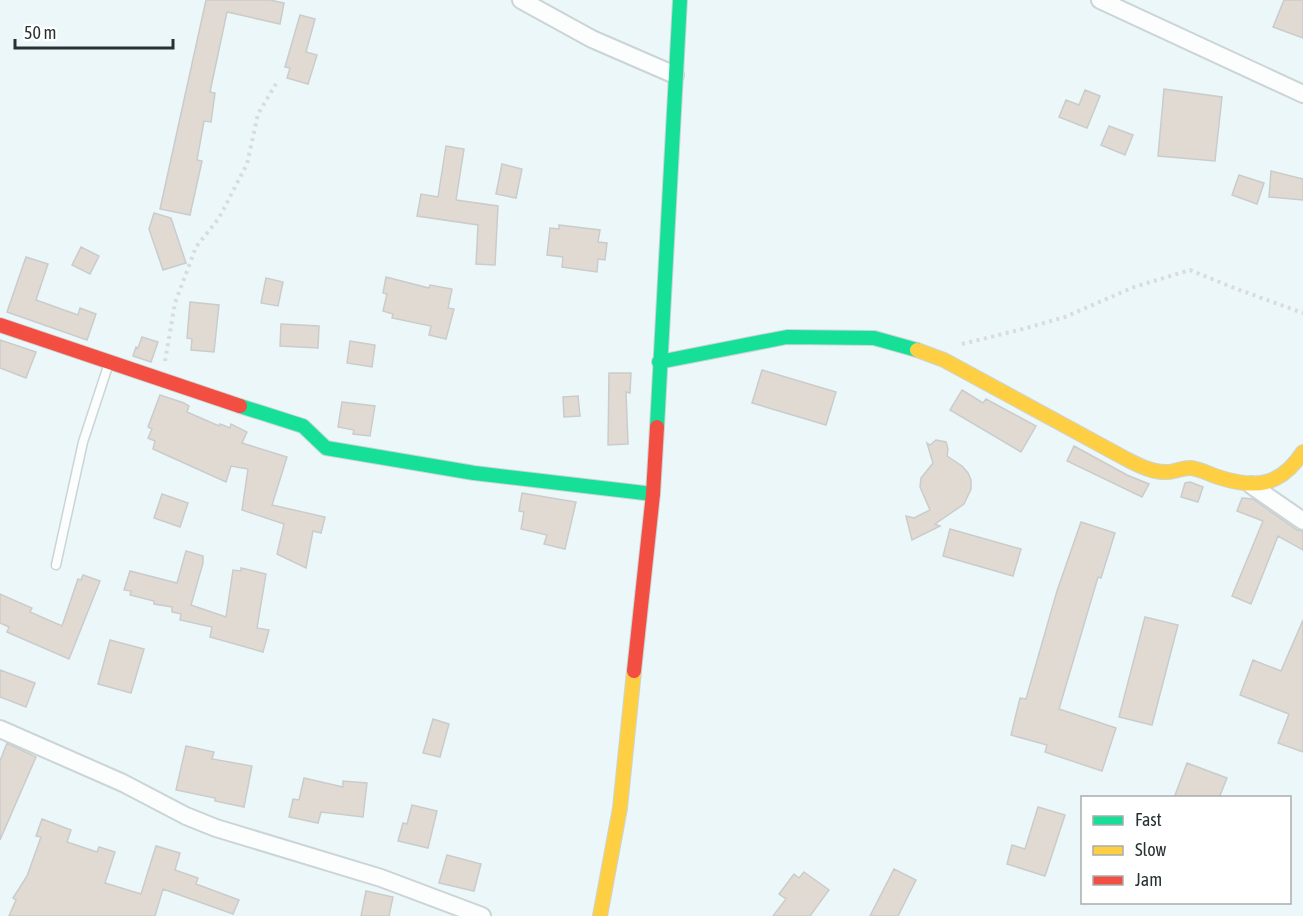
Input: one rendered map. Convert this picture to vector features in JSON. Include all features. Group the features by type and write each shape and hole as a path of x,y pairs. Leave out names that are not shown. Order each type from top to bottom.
{"street":[{"path":"521,0 592,39 675,75"},
{"path":"600,916 620,808 652,494 680,0"},
{"path":"1100,0 1303,94"},
{"path":"0,325 162,381 303,426 326,448 474,473 652,494"},
{"path":"659,362 787,337 874,338 901,344 944,360 1147,468 1162,472 1192,468 1251,485 1303,521"},
{"path":"1251,485 1267,482 1285,472 1303,452"},
{"path":"0,729 123,783 186,816 216,828 381,878 482,916"}],"lane":[{"path":"56,565 83,442 109,362"}],"path":[{"path":"162,381 175,303 195,248 219,218 247,164 258,114 277,82"},
{"path":"944,360 952,347 974,339 1065,317 1134,288 1190,270 1303,313"}],"building":[{"path":"206,0 270,0 284,3 280,24 227,12 210,92 215,93 211,122 204,121 197,160 202,161 190,215 160,209"},
{"path":"1284,0 1303,0 1303,38 1273,27"},
{"path":"300,15 315,19 306,52 317,55 308,84 287,78 290,68 285,67"},
{"path":"1164,89 1222,97 1215,161 1158,156"},
{"path":"1085,90 1100,96 1087,128 1059,117 1066,100 1079,105"},
{"path":"1109,126 1133,135 1125,155 1101,145"},
{"path":"446,146 464,149 456,200 498,206 495,265 476,264 478,225 417,216 421,194 438,197"},
{"path":"502,164 522,169 516,198 496,194"},
{"path":"1271,171 1303,179 1303,200 1269,197"},
{"path":"1239,175 1264,183 1257,204 1232,195"},
{"path":"154,213 171,218 186,263 163,270 149,229"},
{"path":"559,225 600,230 598,242 607,243 605,260 598,259 597,272 562,267 563,257 547,255 550,228 559,229"},
{"path":"81,247 99,256 90,274 72,265"},
{"path":"26,257 48,264 36,300 78,315 80,308 96,314 87,340 7,312"},
{"path":"386,277 429,288 430,285 452,289 448,308 454,309 446,339 429,335 431,326 392,318 393,314 383,311 387,294 383,293"},
{"path":"266,278 283,282 278,306 261,303"},
{"path":"190,302 219,305 214,352 191,350 192,339 187,338"},
{"path":"281,324 319,326 318,348 280,346"},
{"path":"142,337 158,342 151,362 133,356"},
{"path":"0,340 36,352 26,378 0,368"},
{"path":"350,341 375,345 372,367 347,363"},
{"path":"762,370 836,392 826,425 752,403"},
{"path":"609,373 631,373 630,393 626,392 628,444 608,445"},
{"path":"962,390 983,403 986,399 1036,426 1021,452 950,410"},
{"path":"160,395 184,403 189,406 187,412 219,426 220,424 230,428 231,424 247,432 242,443 287,457 272,505 325,517 321,533 313,531 306,568 277,554 284,524 242,510 248,469 231,466 226,482 153,449 155,441 148,438 152,429 148,427"},
{"path":"578,396 580,416 564,417 563,397"},
{"path":"342,402 375,406 370,436 353,434 354,430 338,427"},
{"path":"936,440 946,442 947,456 968,473 971,489 964,504 935,524 940,526 912,540 906,516 914,518 930,510 920,487 921,478 933,463 927,443 930,445"},
{"path":"1074,446 1127,475 1149,484 1142,497 1067,461"},
{"path":"1190,482 1203,487 1198,502 1181,497 1185,483"},
{"path":"522,493 576,502 565,549 544,544 547,535 521,529 524,512 519,511"},
{"path":"162,494 188,503 180,527 154,518"},
{"path":"1242,498 1253,499 1297,530 1303,531 1303,550 1278,536 1251,604 1232,596 1263,521 1237,511"},
{"path":"1081,522 1115,533 1101,578 1098,577 1059,709 1116,728 1102,771 1045,752 1047,745 1011,735 1020,698 1026,699 1057,591"},
{"path":"950,529 1021,549 1013,576 943,556"},
{"path":"186,551 203,556 191,605 226,617 233,570 241,571 241,568 266,574 257,628 269,630 263,652 210,637 212,627 180,620 181,614 172,612 172,607 154,604 154,601 130,595 131,591 124,590 130,571 177,583"},
{"path":"83,575 100,581 69,659 7,632 9,627 0,623 0,594 32,608 30,612 62,626 78,579 81,580"},
{"path":"1145,617 1178,625 1152,725 1119,717"},
{"path":"1303,620 1303,752 1278,743 1289,714 1240,695 1253,660 1281,671"},
{"path":"110,640 144,649 131,693 98,684"},
{"path":"0,670 35,683 26,707 0,697"},
{"path":"433,719 449,724 440,757 423,753"},
{"path":"7,743 36,757 0,840 0,761"},
{"path":"186,746 214,752 212,759 252,766 244,807 176,790"},
{"path":"1187,763 1227,778 1220,796 1175,796"},
{"path":"304,778 343,787 343,781 367,783 363,817 321,812 318,823 289,817 293,799 299,800"},
{"path":"412,805 437,811 428,848 398,841 403,823 407,824"},
{"path":"1038,807 1065,815 1045,876 1007,864 1012,845 1025,849"},
{"path":"42,819 71,830 67,842 97,852 99,847 115,852 105,883 141,894 156,846 180,853 175,870 198,878 196,884 239,900 233,914 163,889 155,916 9,916 16,900 13,898 27,876 41,837 36,836"},
{"path":"447,855 481,864 474,891 439,883"},
{"path":"894,869 916,880 898,916 870,916"},
{"path":"804,872 829,890 810,916 773,916 786,899 779,894 794,874 799,878"},
{"path":"366,891 393,897 389,916 361,916"}],"traffic: fast":[{"path":"657,427 680,0"},
{"path":"659,362 787,337 874,338 917,350"},
{"path":"240,406 303,426 326,448 474,473 653,494"}],"traffic: slow":[{"path":"917,350 944,360 1128,460 1152,470 1168,472 1191,468 1231,481 1255,484 1276,478 1294,464 1303,452"},
{"path":"600,916 620,808 634,671"}],"traffic: jam":[{"path":"0,325 240,406"},
{"path":"634,671 653,494 657,427"}]}
